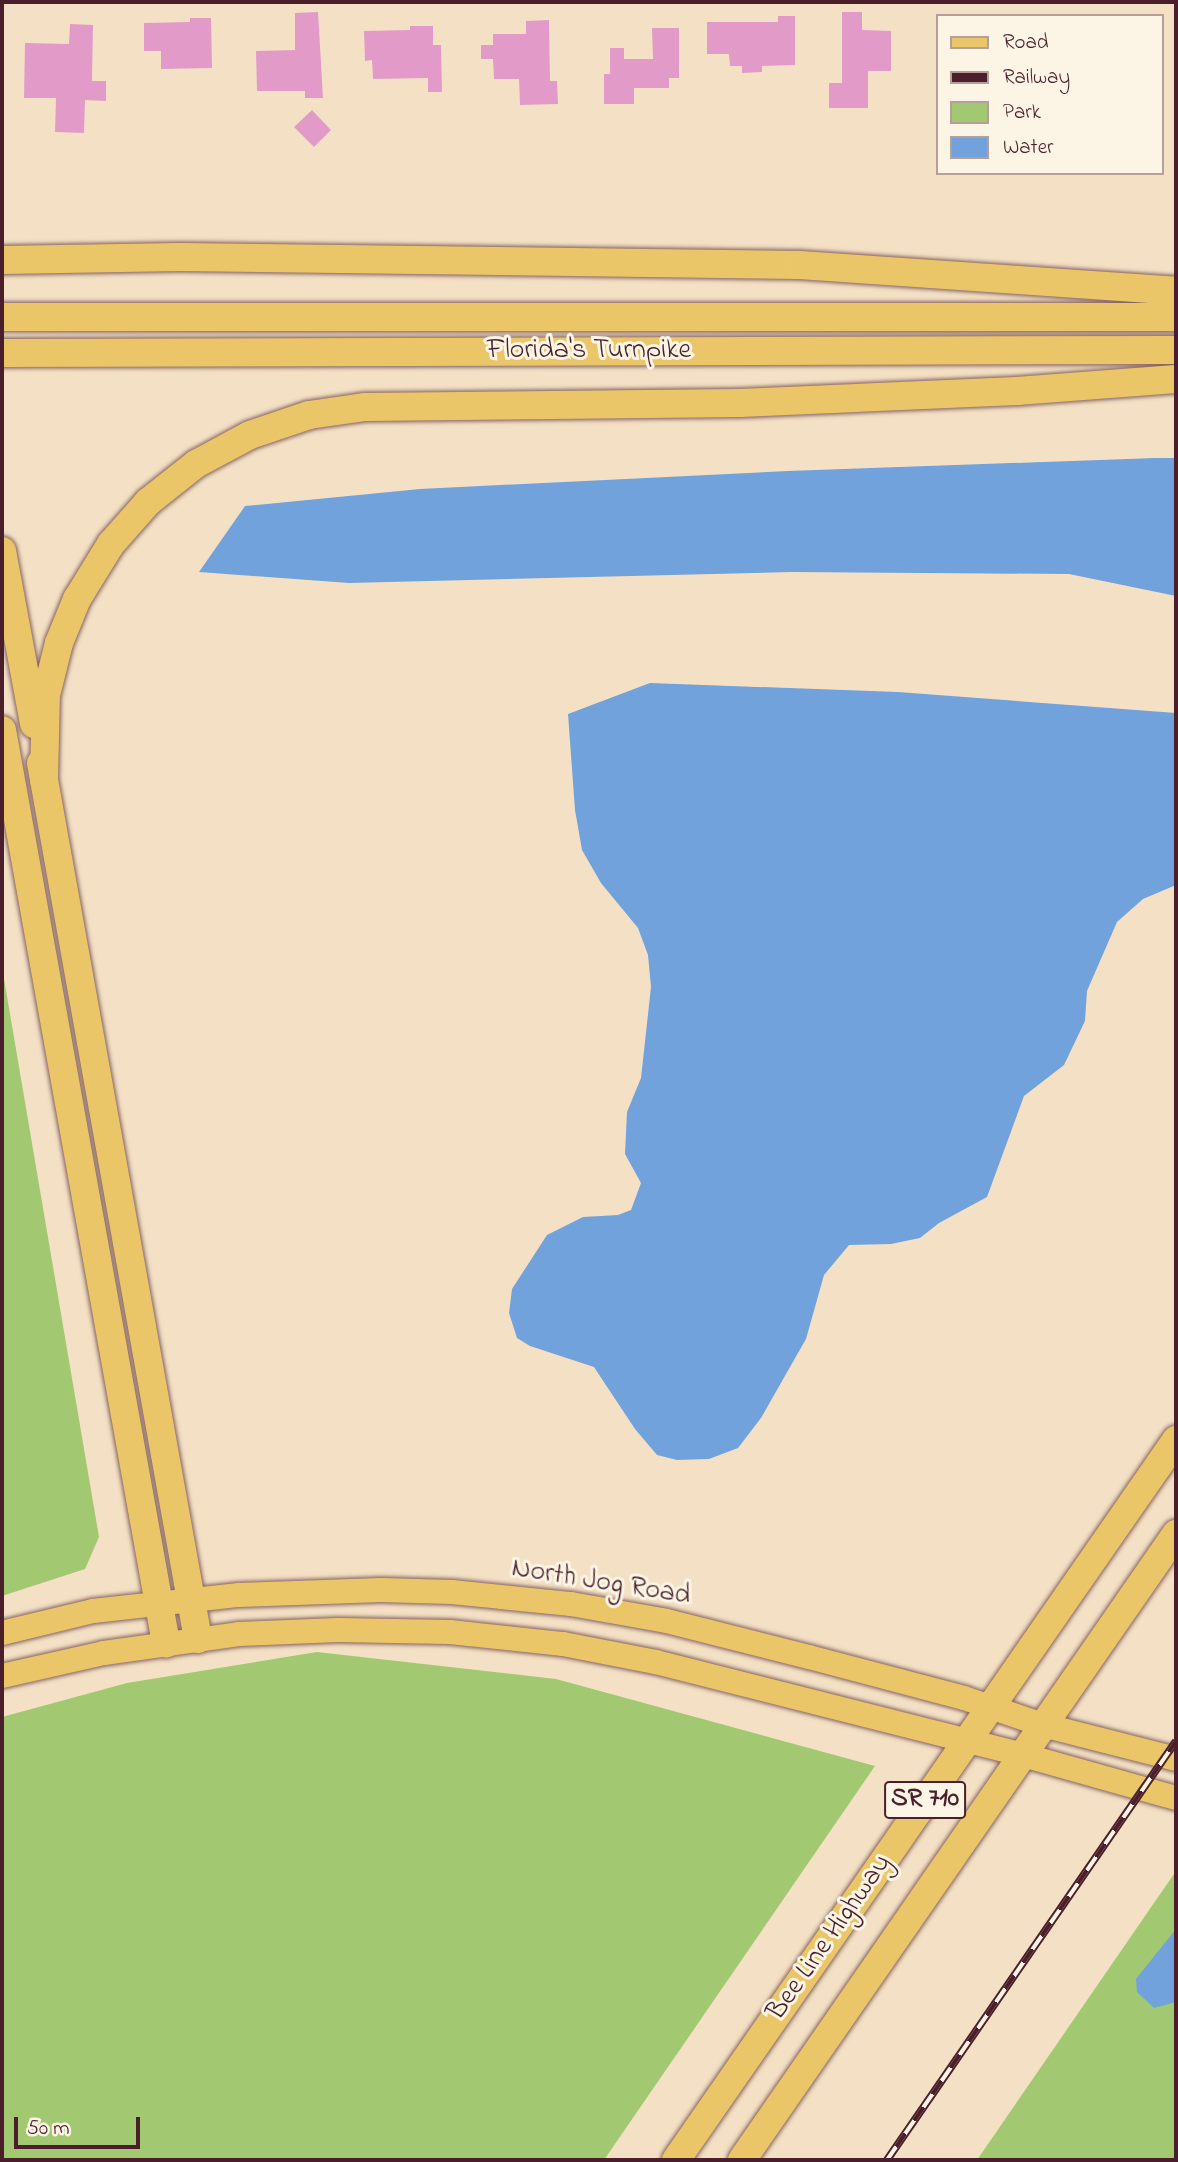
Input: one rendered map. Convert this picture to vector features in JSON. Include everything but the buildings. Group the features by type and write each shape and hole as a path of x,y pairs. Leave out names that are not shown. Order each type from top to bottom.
{"highway":[{"path":"2,260 194,257 799,265 1176,291"},
{"name":"Florida's Turnpike","path":"2,317 1176,317"},
{"name":"Florida's Turnpike","path":"2,353 1176,350"},
{"path":"44,780 46,695 59,643 77,599 111,544 148,502 196,464 250,435 309,415 365,407 740,402 1017,391 1176,379"},
{"path":"2,551 198,1639"},
{"path":"2,730 166,1643"},
{"path":"2,763 12,791"},
{"name":"Bee Line Highway","path":"676,2160 1176,1440"},
{"name":"Bee Line Highway","path":"742,2160 1176,1534"}],"main road":[{"name":"North Jog Road","path":"2,1633 93,1611 192,1599 381,1590 452,1592 571,1604 667,1621 964,1698 1043,1725 1176,1759"},
{"path":"2,1676 104,1653 239,1634 380,1629 450,1632 563,1644 656,1662 1023,1755 1176,1798"}],"green space":[{"path":"2,967 99,1537 85,1569 2,1596"},
{"path":"317,1652 556,1679 875,1766 604,2160 2,2160 2,1717 127,1683"},
{"path":"1176,1871 1176,2160 977,2160"}],"water":[{"path":"1176,458 1176,596 1069,574 792,572 349,583 199,572 245,506 420,489 788,471"},
{"path":"650,683 898,692 1176,713 1176,885 1143,899 1117,922 1087,991 1085,1021 1064,1065 1024,1096 987,1197 939,1223 920,1238 891,1244 849,1245 824,1275 806,1339 761,1418 738,1448 709,1459 677,1460 657,1455 635,1429 594,1367 530,1346 517,1338 509,1313 512,1289 547,1235 583,1217 618,1215 631,1210 641,1183 625,1154 627,1112 641,1078 651,987 648,955 638,928 601,883 582,850 575,810 568,714"},
{"path":"1176,1929 1176,2002 1154,2008 1137,1992 1136,1979"}],"railway":[{"path":"887,2160 1176,1741"}]}
